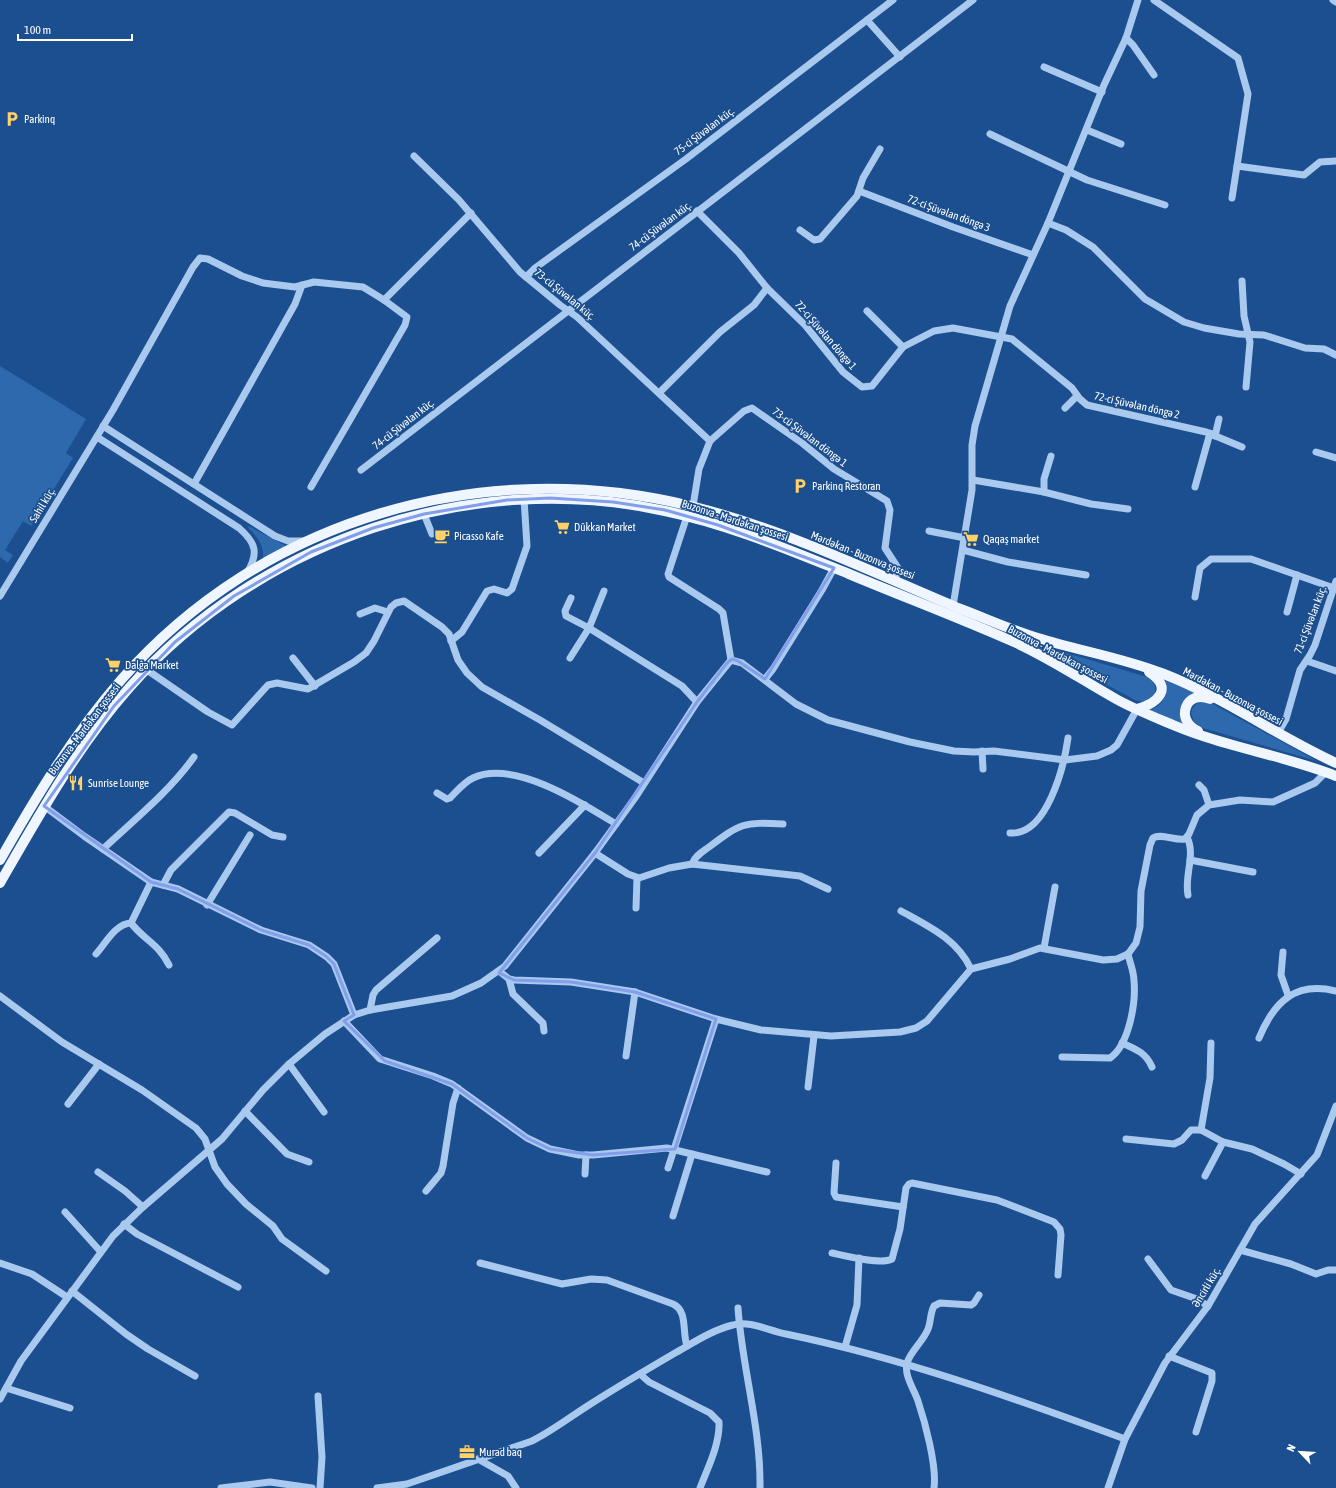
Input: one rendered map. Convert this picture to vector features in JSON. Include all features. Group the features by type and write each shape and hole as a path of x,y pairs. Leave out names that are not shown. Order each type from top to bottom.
{"main road":[{"name":"Mərdəkan - Buzonva şossesi","path":"0,860 59,762 81,730 122,679 190,613 247,573 307,541 371,516 420,502 460,494 506,489 558,488 615,492 693,506 767,530 1032,637 1133,664 1187,683 1240,710 1278,733 1336,763"},
{"name":"Buzonva - Mərdəkan şossesi","path":"0,882 44,806 89,738 118,701 175,642 234,596 312,552 353,535 424,514 463,506 524,499 550,498 613,502 665,510 764,541 1014,642 1137,709 1194,733 1224,743 1290,759 1336,776"},
{"path":"1133,664 1158,678 1162,689 1160,696 1155,702 1137,709"},
{"path":"1224,743 1193,728 1187,723 1184,716 1188,703 1198,696 1206,697 1240,710"}],"street":[{"name":"75-ci Şüvəlan küç.","path":"526,277 535,268 686,159 892,0"},
{"name":"74-cü Şüvəlan küç.","path":"361,470 973,0"},
{"path":"953,606 973,480 972,445 975,426 1001,336 1016,292 1048,222 1126,38 1138,0"},
{"path":"1154,0 1238,58 1248,94 1232,198"},
{"path":"867,20 900,57"},
{"path":"1126,38 1133,45 1154,76"},
{"path":"1044,67 1102,92"},
{"path":"1087,130 1121,144"},
{"path":"990,134 1069,172 1114,189 1165,205"},
{"path":"800,230 811,239 817,241 853,201 859,191 863,178 880,149"},
{"name":"73-cü Şüvəlan küç.","path":"414,156 471,213 514,265 526,277 568,310 710,441"},
{"path":"1238,166 1304,175 1320,162 1336,161"},
{"name":"72-ci Şüvəlan döngə 3","path":"859,191 1033,255"},
{"name":"72-ci Şüvəlan döngə 1","path":"697,211 738,253 767,288 805,326 844,372 862,386 867,387 876,383 903,347 923,336 944,328 1001,336"},
{"path":"384,300 471,213"},
{"path":"1048,222 1066,230 1093,247 1145,299 1162,310 1192,325 1248,335 1264,335 1305,348 1324,349 1336,355"},
{"name":"Sahil küç.","path":"0,596 97,437 193,267 200,258 208,259 242,276 263,283 295,287 302,285"},
{"path":"1242,281 1244,316 1250,352 1246,387"},
{"path":"194,484 295,304 302,285 314,282 357,286 368,290 405,314 407,321 311,487"},
{"path":"659,393 720,332 754,305 767,288"},
{"path":"867,311 903,347"},
{"name":"72-ci Şüvəlan döngə 2","path":"1001,336 1012,339 1072,388 1077,396 1087,405 1212,434 1242,447"},
{"path":"1066,408 1077,396"},
{"name":"73-cü Şüvəlan döngə 1","path":"693,506 699,468 710,441 744,411 752,408 802,443 834,470 887,501 890,510 885,548 898,568 895,581"},
{"path":"1195,487 1218,418"},
{"path":"103,426 275,536 288,541 307,541"},
{"path":"97,437 248,535 254,546 255,553 252,564 247,573"},
{"path":"1316,452 1336,458"},
{"path":"1044,492 1044,479 1051,456"},
{"path":"973,480 1044,492 1074,500 1128,509"},
{"path":"451,641 462,632 487,591 494,589 508,593 512,589 527,546 524,499"},
{"path":"424,514 432,534"},
{"path":"0,1399 15,1370 100,1251 124,1224 229,1132 245,1111 289,1064 325,1034 354,1015 370,1010 452,996 499,972 512,959 595,853 698,702 731,660 723,613 719,608 669,577 668,574 688,516"},
{"path":"929,531 964,538"},
{"path":"962,550 1008,562 1086,575"},
{"path":"1195,598 1200,568 1211,559 1252,559 1296,575 1335,585"},
{"path":"765,679 773,669 818,597 834,568"},
{"path":"1288,612 1296,575"},
{"name":"71-ci Şüvəlan küç.","path":"1278,733 1286,719 1300,670 1307,661 1324,620 1335,585"},
{"path":"570,658 589,628 604,590"},
{"path":"571,598 564,614 682,686 698,702"},
{"path":"147,670 229,724 235,723 258,695 272,683 304,689 316,686 354,662 366,653 374,641 391,607 400,601 410,604 442,627 451,641 458,660 467,673 482,687 553,727 644,783"},
{"path":"360,614 375,608 388,612"},
{"path":"293,658 316,686"},
{"path":"731,660 742,663 765,679 774,689 796,704 837,723 936,747 966,752 998,751 1065,760 1097,756 1111,750 1121,740 1137,709"},
{"path":"1307,661 1336,671"},
{"path":"1010,833 1017,834 1025,831 1033,826 1040,818 1051,797 1065,760 1068,738"},
{"path":"982,751 983,769"},
{"path":"103,849 186,769 194,757"},
{"path":"499,972 509,979 571,982 636,992 716,1019 761,1030 814,1036 884,1034 900,1032 916,1028 931,1018 971,969 1000,962 1044,948 1103,960 1117,959 1128,954 1136,943 1140,927 1141,891 1151,842 1156,836 1181,840 1187,837 1197,815 1209,805 1240,800 1273,802 1315,783 1326,772"},
{"path":"437,793 447,799 472,778 480,775 502,774 525,778 550,787 585,805 616,824"},
{"path":"1199,785 1204,790 1209,805"},
{"path":"539,853 585,805"},
{"path":"44,806 151,882 178,889 207,905 261,930 313,947 334,964 354,1015"},
{"path":"163,885 171,870 230,812 272,835 283,837"},
{"path":"692,864 697,856 733,829 741,825 757,823 783,824"},
{"path":"207,905 250,835"},
{"path":"1187,837 1191,848 1187,884 1188,895"},
{"path":"595,853 637,878 676,866 692,864 800,876 828,889"},
{"path":"1190,860 1253,872"},
{"path":"636,908 637,878"},
{"path":"131,923 151,882"},
{"path":"1044,948 1055,887"},
{"path":"901,911 938,932 962,953 971,969"},
{"path":"96,954 120,925 131,923"},
{"path":"131,923 137,931 160,949 169,965"},
{"path":"370,1010 373,995 376,990 437,938"},
{"path":"1283,952 1281,975 1288,995"},
{"path":"1062,1057 1110,1058 1122,1043 1131,1013 1134,990 1134,975 1128,954"},
{"path":"509,979 513,994 543,1023 544,1031"},
{"path":"1259,1038 1269,1017 1288,995 1314,989 1336,991"},
{"path":"626,1056 636,992"},
{"path":"0,996 62,1042 142,1090 196,1128 205,1139 215,1167 227,1184 246,1204 273,1226 282,1239 326,1272"},
{"path":"668,1168 716,1019"},
{"path":"344,1021 380,1058 433,1076 458,1088 535,1142 550,1149 586,1155 675,1149 767,1172"},
{"path":"808,1087 814,1036"},
{"path":"1122,1043 1144,1054 1148,1058 1152,1067"},
{"path":"1201,1130 1210,1078 1211,1043"},
{"path":"68,1104 98,1064"},
{"path":"289,1064 324,1112"},
{"path":"426,1191 441,1173 453,1103 458,1088"},
{"name":"Əncirli küç.","path":"1108,1488 1125,1439 1169,1356 1208,1306 1255,1224 1301,1174 1320,1149 1336,1106"},
{"path":"245,1111 287,1154 308,1162"},
{"path":"1126,1139 1174,1144 1182,1140 1191,1130 1201,1130 1223,1142 1252,1149 1301,1174"},
{"path":"1205,1176 1223,1142"},
{"path":"673,1216 692,1154"},
{"path":"585,1174 586,1155"},
{"path":"836,1163 834,1193 836,1197 903,1208"},
{"path":"98,1172 125,1191 143,1207"},
{"path":"832,1253 859,1258 886,1260 892,1258 896,1250 906,1188 912,1183 997,1200 1054,1222 1060,1229 1061,1235 1058,1275"},
{"path":"65,1212 100,1251"},
{"path":"124,1224 137,1234 238,1287"},
{"path":"1240,1250 1291,1264 1316,1274 1328,1270 1336,1270"},
{"path":"845,1347 857,1305 859,1258"},
{"path":"1148,1259 1171,1290 1197,1299 1208,1306"},
{"path":"480,1263 562,1284 591,1279 607,1280 673,1304 678,1306 683,1314 684,1335 688,1346"},
{"path":"0,1264 32,1274 67,1297"},
{"path":"72,1291 126,1334 148,1349 195,1376"},
{"path":"934,1488 934,1473 924,1422 918,1399 909,1378 907,1364 912,1352 928,1330 934,1306 940,1303 971,1305 979,1295"},
{"path":"738,1308 757,1446 760,1488"},
{"path":"377,1488 407,1484 532,1441 547,1434 588,1405 688,1346 722,1328 739,1323 845,1347 907,1364 1125,1439"},
{"path":"1169,1356 1212,1373 1212,1381 1196,1432"},
{"path":"640,1374 649,1382 710,1413 719,1422 720,1430 717,1444 700,1488"},
{"path":"6,1388 70,1408"},
{"path":"318,1396 322,1457 320,1488"},
{"path":"478,1459 508,1476 516,1488"},
{"path":"221,1488 270,1482 312,1488"}],"highlighted area":[{"path":"550,498 613,502 665,510 718,525 834,568 765,679 738,661 732,659 727,663 697,702 595,853 499,973 514,980 571,982 635,992 716,1019 675,1149 593,1155 550,1149 527,1138 452,1084 385,1061 344,1021 354,1015 334,964 327,957 309,945 261,930 178,889 151,882 44,806 114,706 175,642 234,596 283,567 311,552 373,528 424,514 507,500"}],"shaded area":[{"path":"0,366 86,419 66,453 73,458 31,526 23,521 5,550 13,555 8,563 0,557"},
{"path":"249,526 286,546 263,559 261,545 255,535 248,528"},
{"path":"1026,641 1147,677 1155,685 1154,696 1143,702 1135,700"},
{"path":"1165,679 1197,693 1184,725 1150,710 1162,702 1166,694"},
{"path":"1205,701 1317,761 1203,728 1194,722 1191,713 1195,705 1199,702"}],"place":[{"name":"Parkinq","path":"12,119"},
{"name":"Parkinq Restoran","path":"800,486"},
{"name":"Dükkan Market","path":"562,527"},
{"name":"Picasso Kafe","path":"442,536"},
{"name":"Qaqaş market","path":"971,539"},
{"name":"Dalğa Market","path":"113,665"},
{"name":"Sunrise Lounge","path":"76,783"},
{"name":"Murad baq","path":"467,1452"}]}
